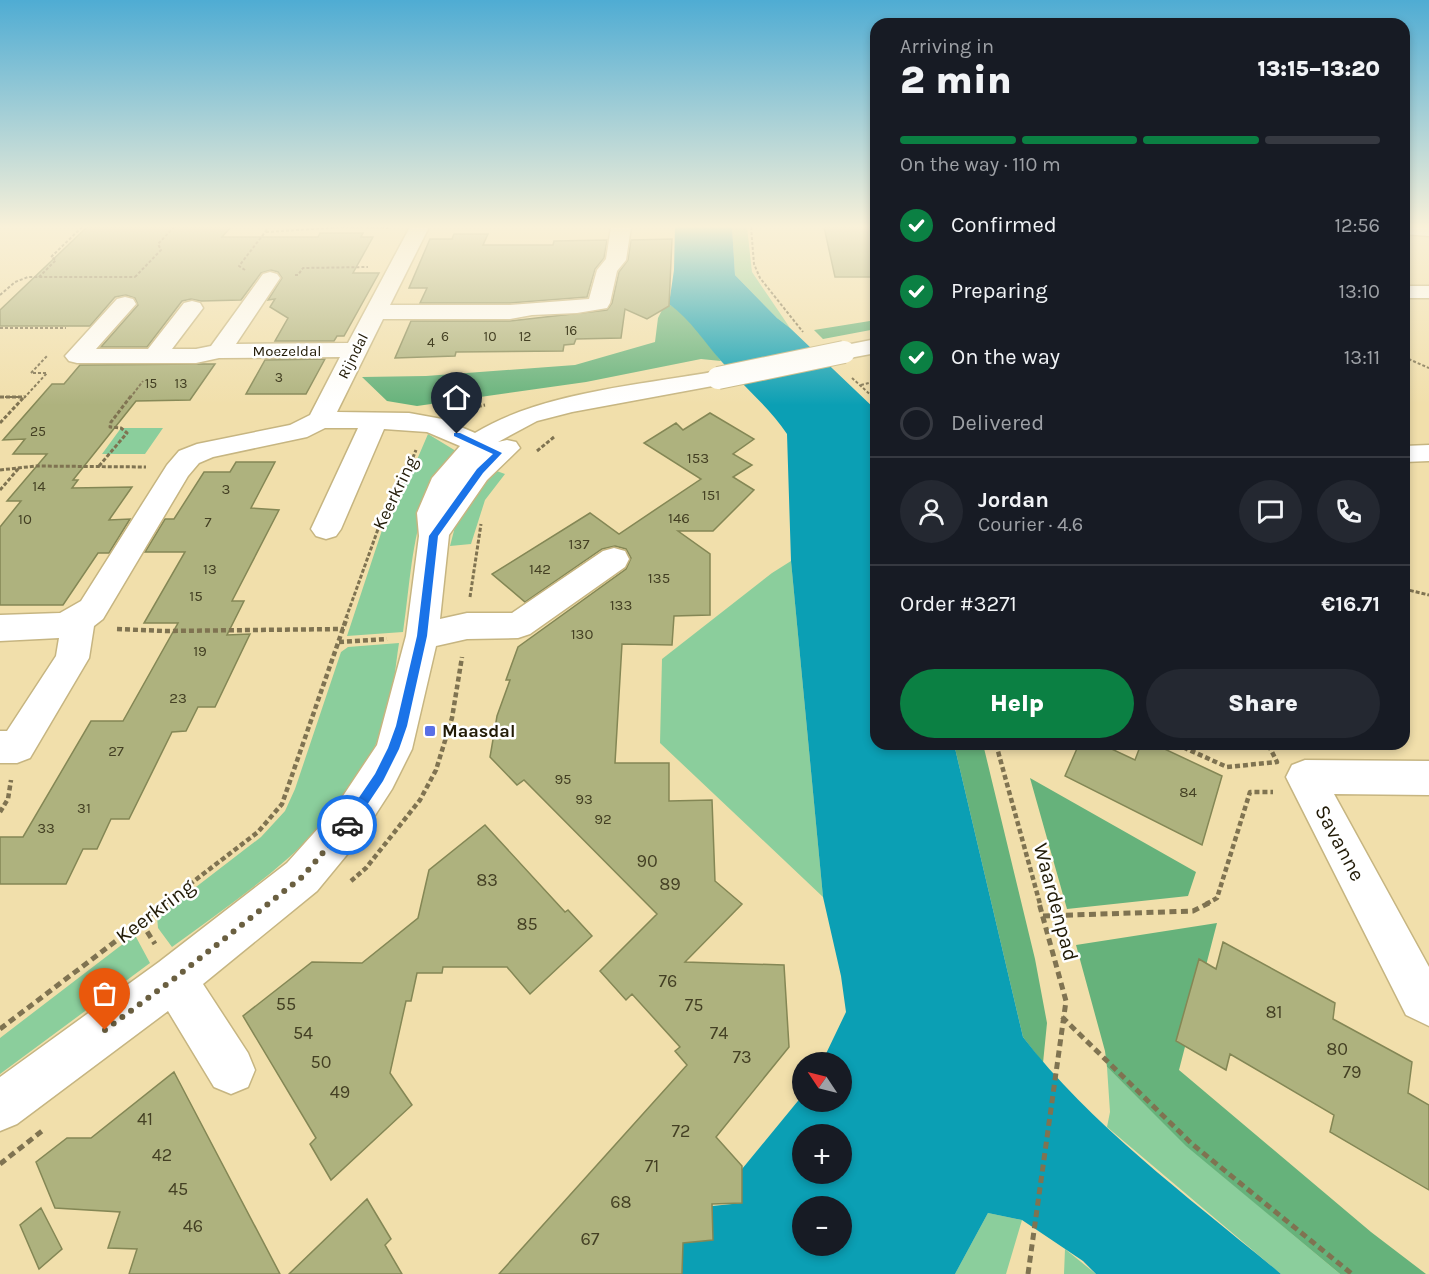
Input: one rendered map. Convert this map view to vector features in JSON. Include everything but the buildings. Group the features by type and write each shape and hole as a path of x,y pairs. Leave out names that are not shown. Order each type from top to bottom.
{"street":[{"name":"Moezeldal","path":"219,351 271,286"},
{"name":"Rijndal","path":"320,420 388,286"},
{"path":"375,312 510,312 524,308 586,306 599,303 604,286"},
{"path":"1410,292 1429,292"},
{"name":"Moezeldal","path":"125,304 77,356 196,356 219,351 356,350"},
{"path":"159,356 192,308"},
{"path":"0,628 48,628 78,621 92,610 181,466 189,458 206,450 298,430 320,420 409,421 436,426 488,448 596,402 870,347"},
{"path":"326,530 375,420"},
{"path":"0,1107 175,978 302,877 345,827 379,777 394,749 422,636 434,536 480,471 488,448"},
{"path":"1410,454 1429,453"},
{"path":"422,636 467,626 518,625 614,559"},
{"path":"0,747 17,747 72,658 78,621"},
{"name":"Savanne","path":"1424,785 1305,777 1422,999 1429,1003"},
{"path":"175,978 194,1014 231,1070"}],"path":[{"path":"125,304 140,286"},
{"path":"767,286 808,337"},
{"path":"0,328 73,327"},
{"path":"99,466 127,433 121,428 110,427 111,423 159,356"},
{"path":"1410,360 1429,368"},
{"path":"852,378 870,394"},
{"path":"861,386 870,383"},
{"path":"0,397 23,397"},
{"name":"Keerkring","path":"0,1029 258,832 272,818 282,804 386,507 407,472 420,439 458,410 493,403"},
{"path":"0,470 19,467 181,466"},
{"path":"0,490 19,467"},
{"path":"1410,591 1429,595"},
{"path":"78,621 99,630 124,628 165,631 344,629"},
{"path":"339,642 422,636"},
{"name":"Waardenpad","path":"998,750 1066,1001 1028,1274"},
{"path":"1189,750 1227,767 1277,762 1271,750"},
{"path":"1043,916 1193,911 1217,898 1250,792 1313,791"},
{"path":"1062,1017 1192,1144 1352,1274"}],"green space":[{"path":"746,286 762,286 790,328"},
{"path":"665,304 669,304 685,315 721,361 701,359 586,382 417,406 387,401 362,377 426,376 575,365 655,342 658,318"},
{"path":"870,321 870,330 823,339 814,330"},
{"path":"121,428 163,428 145,454 102,454"},
{"path":"428,434 456,451 441,469 422,512 412,561 403,632 347,636 389,509 410,476"},
{"path":"494,470 505,474 485,500 471,544 450,546 457,519"},
{"path":"791,561 823,897 660,743 662,659 772,573"},
{"path":"399,643 392,695 384,725 367,762 346,795 322,825 296,851 236,900 172,947 158,928 157,917 261,837 285,811 295,789 341,652 348,647"},
{"path":"955,750 984,750 1035,959 1047,1023 1043,1063 1023,1037"},
{"path":"1030,778 1196,872 1188,896 1067,909"},
{"path":"1217,923 1179,1070 1371,1232 1426,1274 1340,1274 1186,1146 1107,1067 1105,1051 1076,945"},
{"path":"132,937 136,937 150,963 0,1074 0,1038"},
{"path":"1107,1067 1187,1146 1340,1274 1281,1274 1107,1127 1110,1112"},
{"path":"988,1213 1022,1220 1006,1274 955,1274"},
{"path":"1065,1249 1096,1274 1064,1274"}],"water":[{"path":"672,286 746,286 870,404 870,750 955,750 1023,1037 1050,1070 1112,1132 1281,1274 1096,1274 1083,1261 1022,1220 988,1213 955,1274 682,1274 683,1243 713,1240 712,1206 742,1203 742,1169 792,1108 792,1112 852,1112 852,1052 827,1052 846,1012 841,976 823,897 791,561 787,434 677,310 669,304"}],"way so far":[{"path":"105,1030 175,978 302,877 347,825"}],"place":[{"name":"Maasdal","path":"430,731"}],"route":[{"path":"347,825 379,777 394,749 401,726 422,636 434,536 480,471 498,453 457,434"}]}
